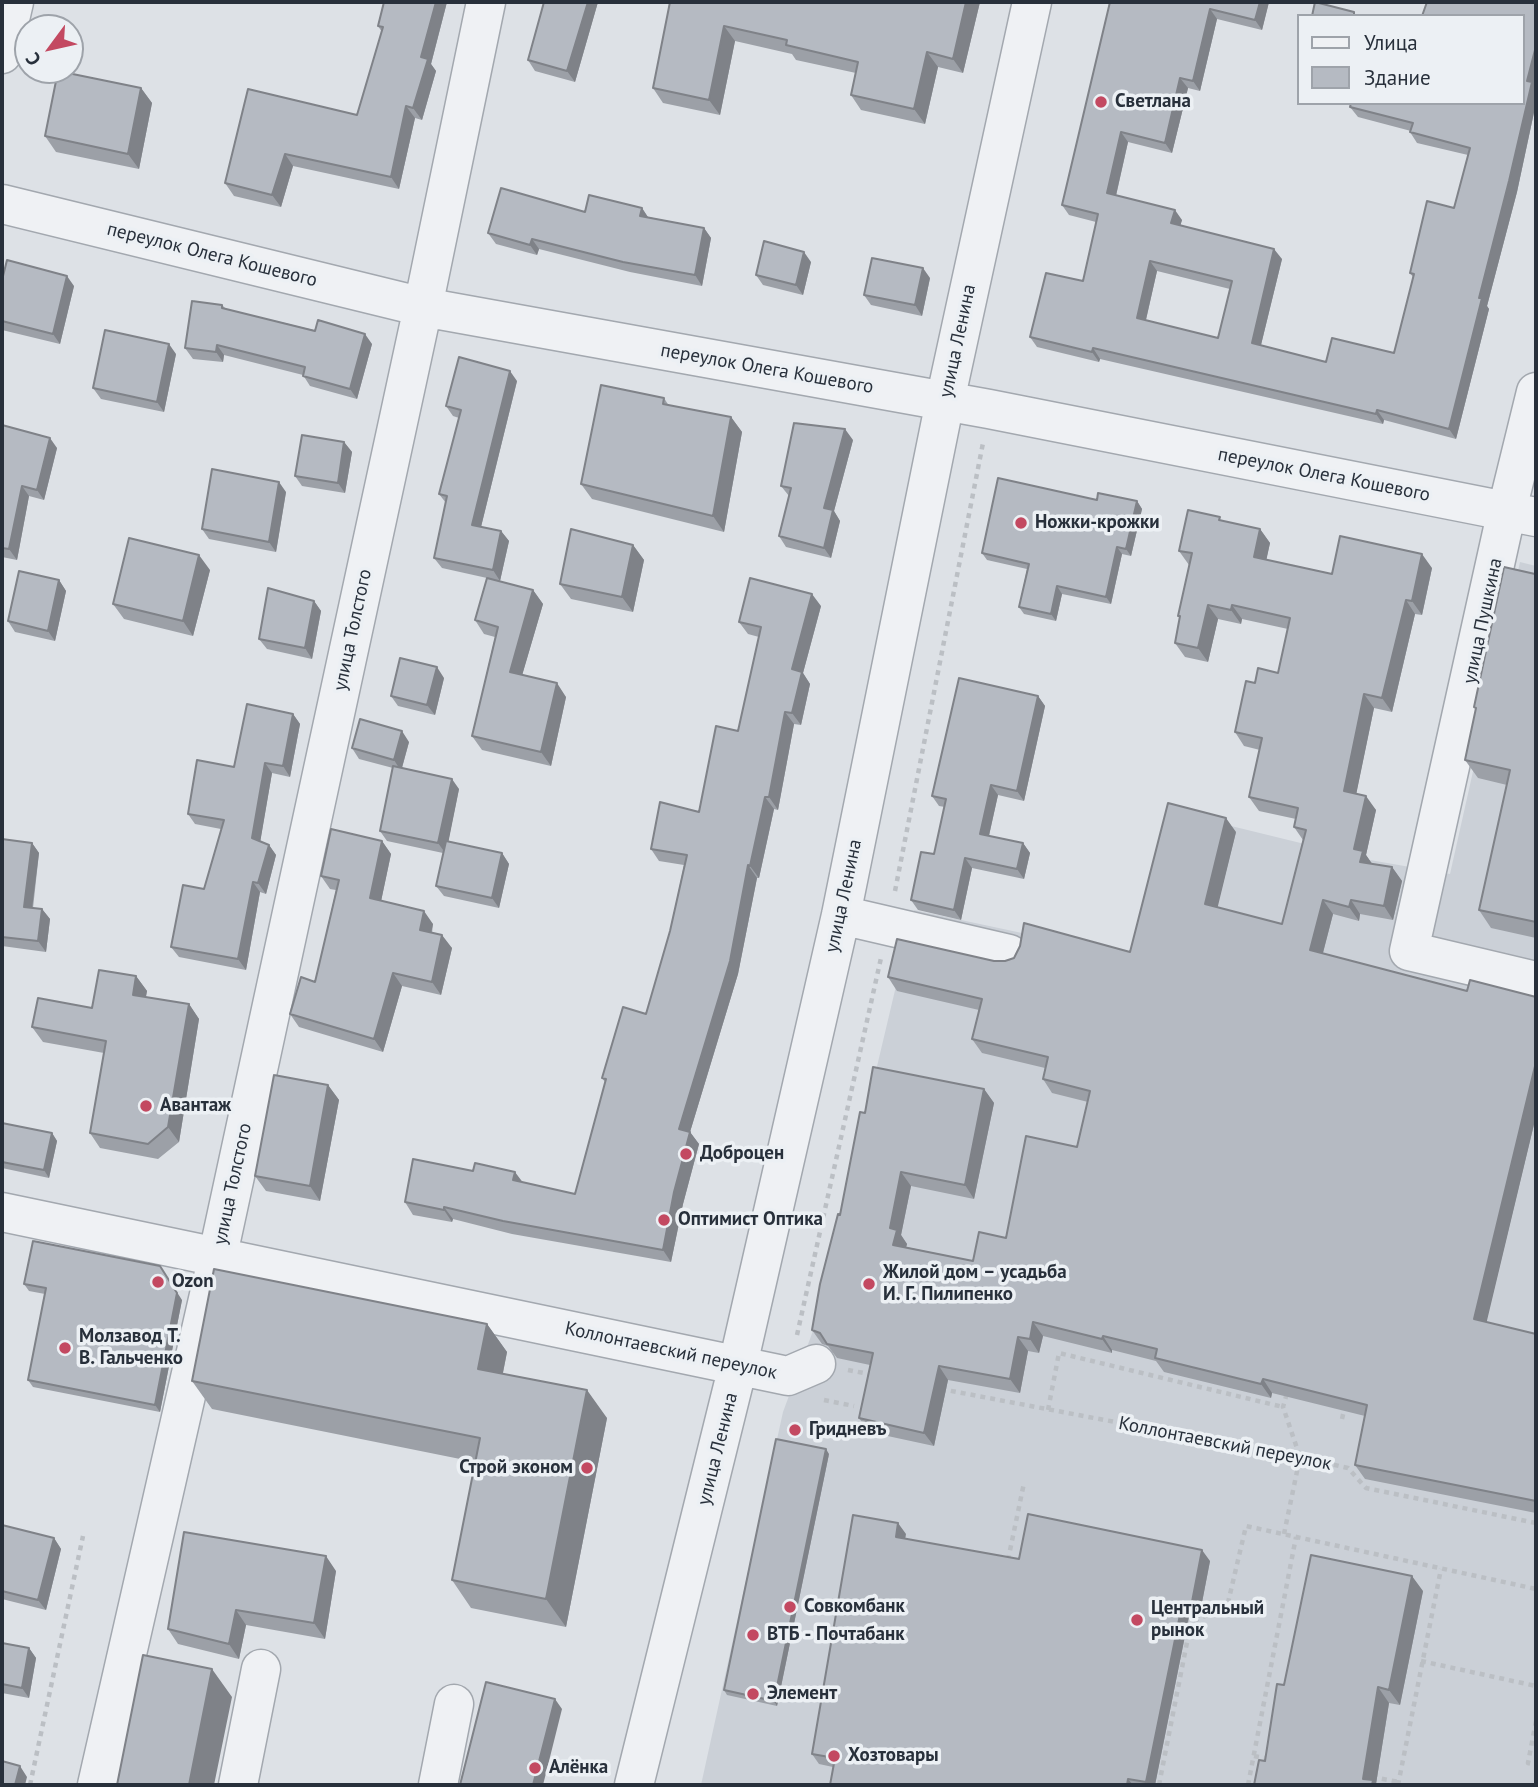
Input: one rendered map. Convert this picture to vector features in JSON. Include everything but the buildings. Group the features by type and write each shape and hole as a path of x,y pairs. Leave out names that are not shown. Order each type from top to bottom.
{"street":[{"path":"2,54 13,2"},
{"name":"улица Толстого","path":"97,1785 217,1258 423,307 486,2"},
{"name":"улица Ленина","path":"634,1785 737,1366 841,915 945,401 1032,2"},
{"name":"переулок Олега Кошевого","path":"2,204 423,307 945,401 1522,513"},
{"name":"улица Пушкина","path":"1536,392 1522,513 1432,851 1409,951 1536,981"},
{"path":"841,915 1009,954"},
{"name":"Коллонтаевский переулок","path":"2,1212 788,1376 817,1364"},
{"path":"237,1785 261,1669"},
{"path":"438,1785 454,1704"}],"path":[{"path":"1048,1410 1059,1353 1283,1407"},
{"path":"817,1364 887,1378"},
{"path":"1284,1534 1300,1457 1283,1407 1290,1380"},
{"name":"Коллонтаевский переулок","path":"928,1386 1300,1457 1348,1468 1366,1488 1536,1523"},
{"path":"1342,1419 1348,1394"},
{"path":"1005,1572 1024,1483"},
{"path":"1179,1620 1191,1622 1227,1607 1246,1526 1536,1589"},
{"path":"30,1785 83,1536"},
{"path":"1248,1785 1296,1537"},
{"path":"1359,1775 1398,1784 1441,1569"},
{"path":"1159,1785 1191,1622"},
{"path":"1421,1661 1536,1686"},
{"path":"1536,1721 1528,1763 1536,1765"},
{"path":"1158,1728 1170,1731"},
{"path":"1254,1756 1280,1760"},
{"path":"1149,1766 1163,1768"}],"shaded area":[{"path":"1520,562 1536,566 1536,1785 701,1785 783,1412 817,1320 914,910 1130,956 1174,812 1370,860 1450,874"}],"place":[{"name":"Светлана","path":"1101,102"},
{"name":"Ножки-крожки","path":"1021,523"},
{"name":"Авантаж","path":"146,1106"},
{"name":"Доброцен","path":"686,1154"},
{"name":"Оптимист Оптика","path":"664,1220"},
{"name":"Ozon","path":"158,1282"},
{"name":"Жилой дом – усадьба И. Г. Пилипенко","path":"869,1284"},
{"name":"Молзавод Т. В. Гальченко","path":"65,1348"},
{"name":"Гридневъ","path":"795,1430"},
{"name":"Строй эконом","path":"587,1468"},
{"name":"Совкомбанк","path":"790,1607"},
{"name":"Центральный рынок","path":"1137,1620"},
{"name":"ВТБ - Почтабанк","path":"753,1635"},
{"name":"Элемент","path":"753,1694"},
{"name":"Хозтовары","path":"834,1756"},
{"name":"Алёнка","path":"535,1768"}]}
